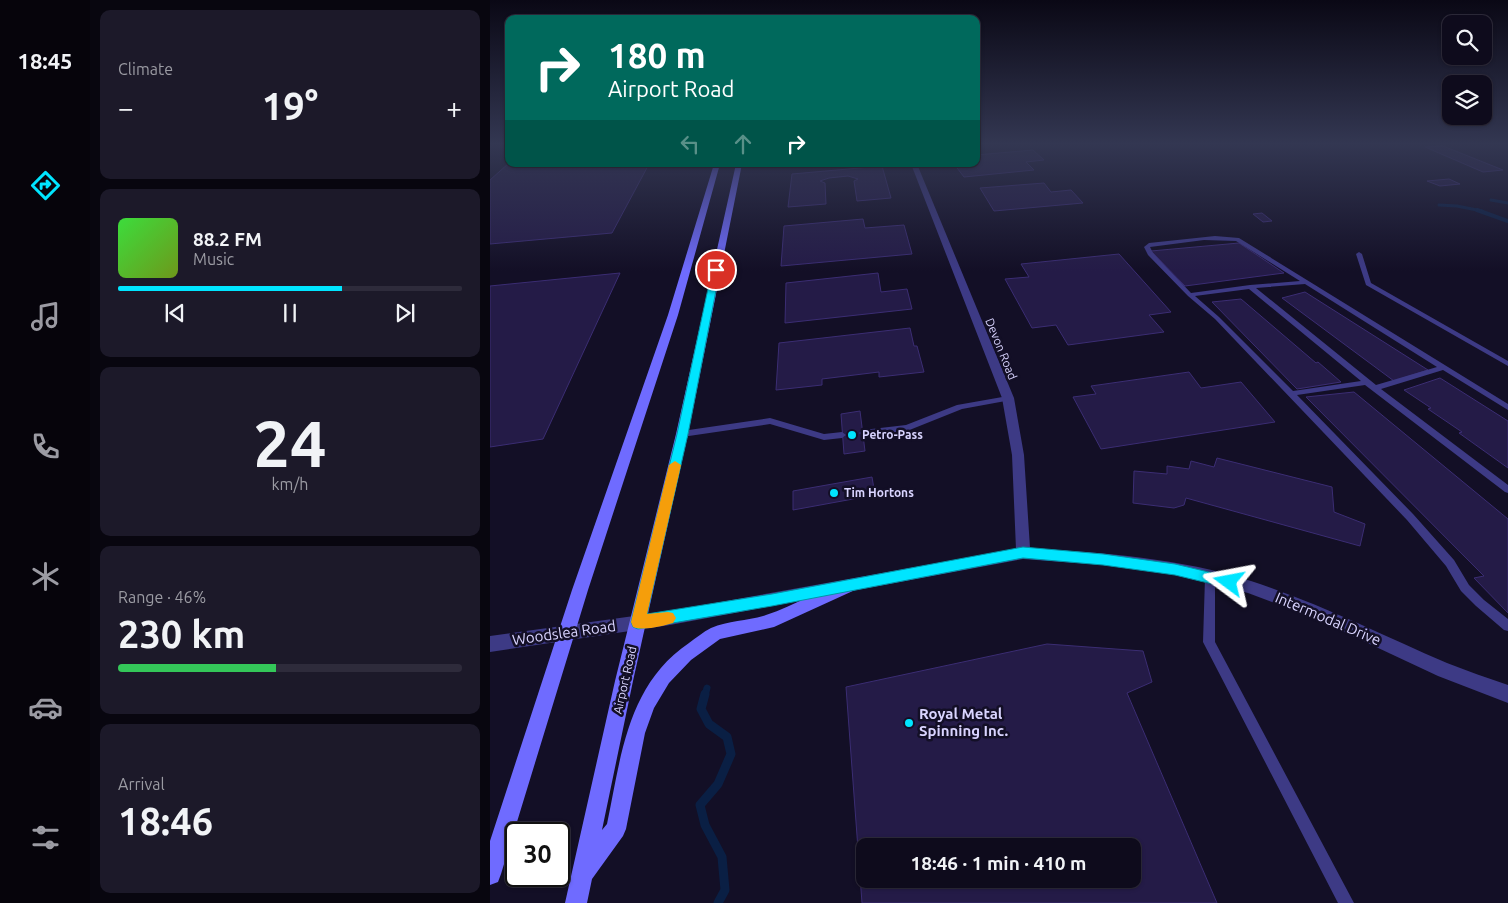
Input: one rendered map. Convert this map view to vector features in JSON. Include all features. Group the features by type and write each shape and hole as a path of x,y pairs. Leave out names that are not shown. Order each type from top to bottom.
{"main road":[{"path":"490,874 566,632 673,315 711,186"},
{"name":"Airport Road","path":"576,903 682,434 734,186"},
{"path":"582,875 616,829 636,733 646,704 663,677 686,655 715,634 733,628 768,622 850,585"}],"street":[{"name":"Devon Road","path":"923,186 1008,398 1014,422 1018,453 1023,552"},
{"name":"Intermodal Drive","path":"638,622 772,600 1023,552 1103,559 1175,569 1249,587 1318,612 1444,670 1508,694"},
{"name":"Woodslea Road","path":"490,644 638,622"}],"lane":[{"path":"1508,408 1237,239 1216,238 1149,245 1147,250 1150,254 1190,295 1217,318 1410,517 1450,563 1465,588 1480,604 1508,626"},
{"path":"1359,254 1368,284 1508,364"},
{"path":"1190,295 1306,282"},
{"path":"1250,287 1367,382 1508,490"},
{"path":"1376,388 1444,368"},
{"path":"1290,394 1367,382"},
{"path":"863,432 907,428 960,406 1008,398"},
{"path":"682,434 770,422 824,437 842,435"},
{"path":"1210,578 1209,642 1346,903"}],"building":[{"path":"490,186 637,186 612,233 490,244"},
{"path":"791,186 825,186 826,204 788,207"},
{"path":"855,186 888,186 891,198 857,201"},
{"path":"1046,186 1051,192 1071,190 1083,203 994,211 980,188"},
{"path":"1262,213 1272,221 1263,222 1253,214"},
{"path":"863,219 865,228 904,225 912,254 781,266 784,226"},
{"path":"1239,243 1284,273 1185,286 1151,251"},
{"path":"1119,254 1171,312 1149,315 1164,332 1068,345 1056,325 1032,328 1005,279 1029,277 1021,264"},
{"path":"620,273 543,439 490,447 490,286"},
{"path":"878,273 881,292 907,289 912,309 785,323 786,283"},
{"path":"1305,292 1428,370 1394,381 1282,298"},
{"path":"1241,299 1341,382 1297,389 1212,302"},
{"path":"910,328 914,346 917,346 924,372 879,377 879,372 822,379 822,385 776,390 779,343"},
{"path":"1189,372 1201,388 1241,382 1275,422 1101,449 1073,397 1096,394 1091,386"},
{"path":"1440,378 1508,421 1508,468 1459,433 1462,432 1428,409 1431,408 1404,390"},
{"path":"1354,392 1508,519 1508,613 1474,578 1484,576 1306,397"},
{"path":"860,411 865,451 844,454 841,414"},
{"path":"1217,458 1332,487 1334,512 1365,524 1360,546 1186,498 1184,505 1174,508 1133,503 1134,471 1167,474 1167,466 1189,469 1191,461 1214,467"},
{"name":"Tim Hortons","path":"872,477 875,495 793,510 793,491"},
{"path":"1047,644 1143,651 1152,682 1127,693 1217,903 862,903 861,888 1141,888 1141,838 857,838 846,687"}],"waterway":[{"path":"1491,200 1508,203"},
{"path":"1439,205 1477,210"},
{"path":"1477,210 1482,211"},
{"path":"1477,210 1508,221"},
{"path":"705,695 707,688"},
{"path":"705,694 701,709 709,724 727,737 731,754 718,784 700,805 705,825 722,857 725,890 718,903"}],"slow traffic":[{"path":"668,618 638,622 675,465"}],"place":[{"name":"Petro-Pass","path":"852,435"},
{"name":"Tim Hortons","path":"834,493"},
{"name":"Royal Metal Spinning Inc.","path":"909,723"}],"route":[{"path":"716,270 698,366 638,622 772,600 1023,552 1103,559 1175,569 1229,582"}]}
